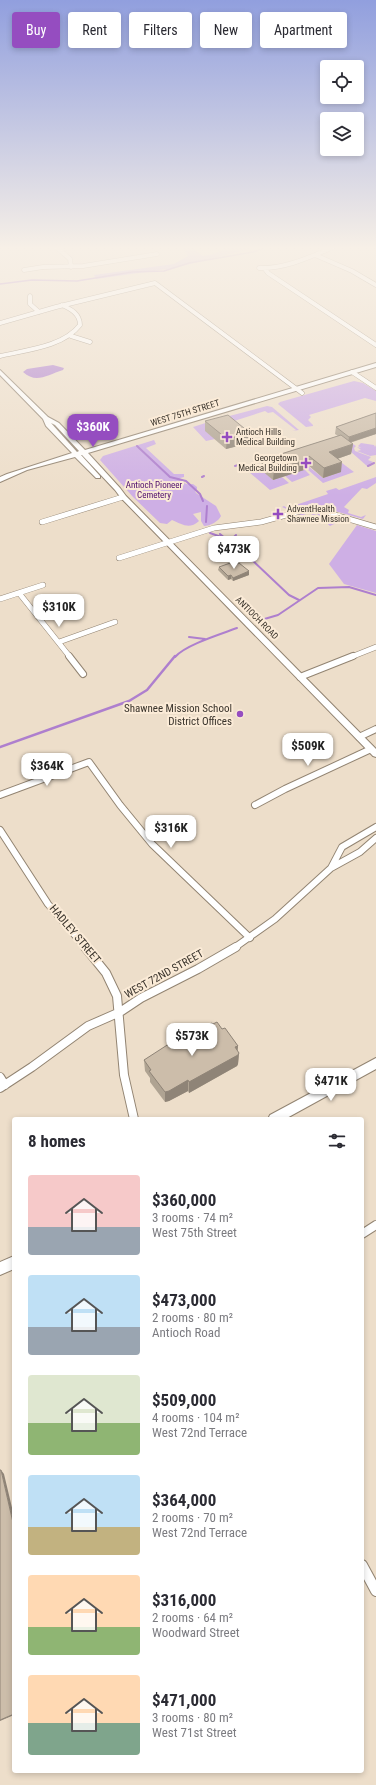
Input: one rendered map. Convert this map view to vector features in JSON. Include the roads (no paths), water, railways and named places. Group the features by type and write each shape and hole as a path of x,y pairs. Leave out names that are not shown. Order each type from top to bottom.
{"main road":[{"name":"WEST 75TH STREET","path":"0,480 17,477 296,388 376,365"},
{"name":"WEST 75TH STREET","path":"86,454 376,371"},
{"name":"ANTIOCH ROAD","path":"0,372 46,418 57,424 118,489 123,497 373,752"},
{"name":"ANTIOCH ROAD","path":"46,418 48,425 78,457 113,492 123,497"},
{"path":"278,1117 376,1064"},
{"path":"0,1269 12,1263"}],"street":[{"path":"0,356 71,336 78,329"},
{"path":"218,329 302,393"},
{"path":"352,329 376,345"},
{"path":"71,336 90,342"},
{"path":"352,372 376,388"},
{"path":"42,522 123,497"},
{"path":"120,558 214,528 261,522 308,509 318,510 376,527"},
{"path":"0,599 43,585"},
{"path":"19,593 83,674"},
{"path":"59,642 115,622"},
{"path":"300,677 376,647"},
{"path":"359,737 376,729"},
{"path":"255,805 285,789 373,752"},
{"path":"0,795 89,762 120,805 152,844 250,938"},
{"name":"WEST 72ND STREET","path":"331,868 342,847 376,827"},
{"name":"HADLEY STREET","path":"0,830 56,914 96,958 117,996 120,1012 118,1028 126,1096 133,1117"},
{"name":"WEST 72ND STREET","path":"3,1087 88,1026 120,1012 140,998 198,969 250,938 275,919 331,868 360,852 376,838"},
{"path":"0,1076 3,1087"},
{"path":"364,1233 376,1225"},
{"path":"364,1569 376,1591"}],"waterway":[{"path":"137,446 170,477 186,481 200,494 203,501"},
{"path":"368,466 374,463"},
{"path":"206,522 207,506"},
{"path":"210,533 224,538"},
{"path":"220,534 226,539 231,540"},
{"path":"231,540 236,535"},
{"path":"231,540 289,595 299,600"},
{"path":"261,620 278,615 318,588 349,587 376,595"},
{"path":"175,657 195,644 237,628"},
{"path":"189,637 205,639"},
{"path":"0,747 129,701 147,690 175,656"}],"place":[{"name":"Antioch Hills Medical Building","path":"227,437"},
{"name":"Georgetown Medical Building","path":"306,463"},
{"name":"AdventHealth Shawnee Mission","path":"278,514"},
{"name":"Shawnee Mission School District Offices","path":"240,714"}],"park label":[{"name":"Antioch Pioneer Cemetery","path":"154,490"}]}
